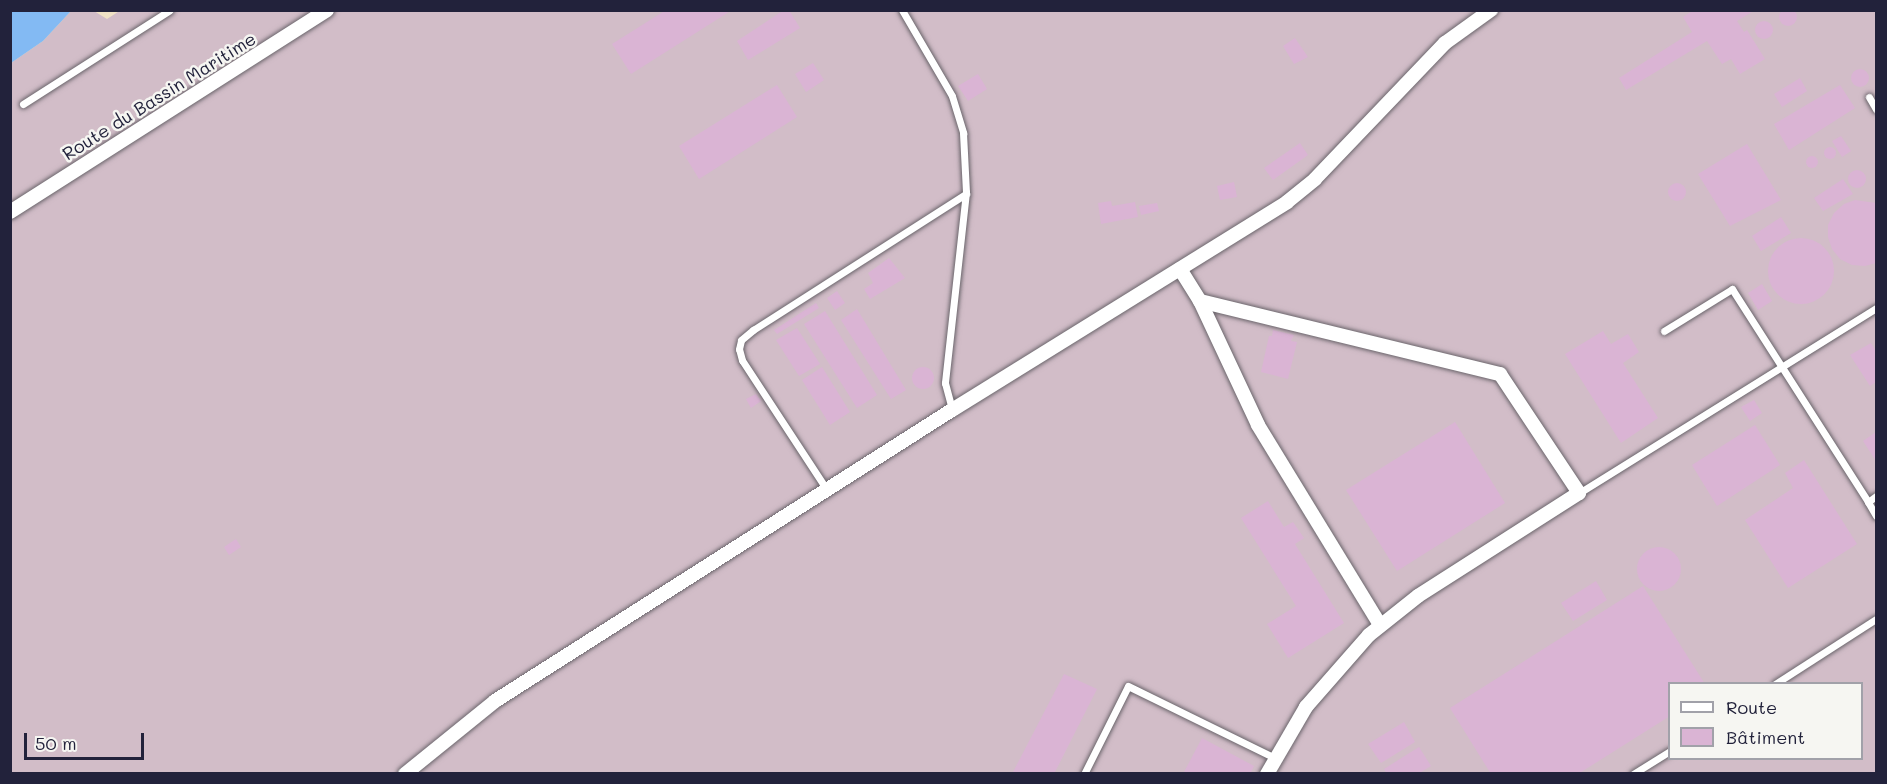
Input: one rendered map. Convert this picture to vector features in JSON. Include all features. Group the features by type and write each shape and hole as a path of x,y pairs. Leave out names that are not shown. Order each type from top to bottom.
{"street":[{"name":"Route du Bassin Maritime","path":"10,212 327,10"},
{"path":"405,774 495,701 952,410 1269,214 1306,187 1435,52 1454,35 1491,10"},
{"path":"1180,269 1200,301 1258,425 1380,625"},
{"path":"1200,301 1496,372 1508,382 1579,493 1418,596 1380,625 1352,652 1316,695 1267,774"}],"lane":[{"path":"23,105 170,10"},
{"path":"902,10 948,88 958,111 966,157 966,194 945,383 952,410"},
{"path":"1869,97 1876,109"},
{"path":"827,489 742,360 739,349 741,340 753,330 966,194"},
{"path":"1664,331 1732,289 1876,516"},
{"path":"1579,493 1876,308"},
{"path":"1868,502 1876,496"},
{"path":"1778,682 1876,619"},
{"path":"1084,774 1128,686 1275,758"},
{"path":"1634,774 1668,752"}],"shaded area":[{"path":"121,10 1876,11 1876,773 11,774 11,63 43,41 71,11 94,11 107,19"}],"water":[{"path":"11,10 71,11 43,41 11,63"}],"building":[{"path":"1788,8 1794,11 1797,17 1794,23 1788,26 1782,23 1779,17 1782,11"},
{"path":"666,10 732,10 631,74 612,44"},
{"path":"784,10 789,10 800,28 748,60 737,41"},
{"path":"1694,10 1755,10 1737,21 1744,32 1747,30 1765,59 1740,74 1731,59 1722,64 1707,41 1626,90 1619,78 1692,32 1683,17"},
{"path":"1760,21 1768,21 1773,26 1771,37 1760,39 1755,34 1755,26"},
{"path":"1295,38 1308,57 1294,64 1283,46"},
{"path":"813,63 824,80 806,92 795,74"},
{"path":"1860,69 1866,72 1869,78 1866,84 1860,87 1854,84 1851,78 1854,72"},
{"path":"978,74 987,89 968,101 958,86"},
{"path":"1800,78 1807,91 1782,107 1774,94"},
{"path":"777,85 797,117 699,179 679,146"},
{"path":"1840,85 1855,108 1789,150 1774,124"},
{"path":"1841,136 1851,151 1842,157 1832,141"},
{"path":"1300,143 1308,155 1273,180 1264,168"},
{"path":"1747,144 1781,200 1730,226 1698,174"},
{"path":"1830,147 1836,153 1830,159 1824,153"},
{"path":"1814,156 1818,162 1814,168 1810,168 1806,160"},
{"path":"1857,170 1863,173 1866,179 1863,185 1857,188 1851,185 1848,179 1851,173"},
{"path":"1843,179 1853,194 1823,211 1814,198"},
{"path":"1234,182 1237,197 1220,200 1217,186"},
{"path":"1677,183 1683,186 1686,192 1683,198 1677,201 1671,198 1668,192 1671,186"},
{"path":"1855,200 1876,203 1876,263 1865,266 1852,265 1840,259 1832,249 1828,237 1828,225 1834,213 1844,204"},
{"path":"1111,201 1112,206 1135,202 1138,217 1101,224 1098,203"},
{"path":"1157,203 1159,211 1141,215 1139,206"},
{"path":"1781,217 1791,233 1761,251 1752,236"},
{"path":"1794,238 1808,238 1820,243 1829,252 1834,271 1832,284 1825,295 1808,304 1794,304 1782,299 1773,290 1768,278 1768,264 1773,252 1782,243"},
{"path":"889,258 905,278 870,299 864,289 873,283 868,273"},
{"path":"1762,284 1772,301 1758,310 1748,293"},
{"path":"837,291 845,303 835,310 827,298"},
{"path":"816,303 819,308 777,334 774,330"},
{"path":"857,309 906,390 891,399 841,320"},
{"path":"825,311 877,395 857,408 804,324"},
{"path":"797,328 820,364 799,376 776,340"},
{"path":"1273,330 1294,335 1291,341 1297,342 1288,379 1261,372 1269,336 1272,336"},
{"path":"1603,331 1611,344 1628,334 1639,352 1623,363 1658,418 1621,443 1565,354"},
{"path":"1871,343 1876,351 1876,382 1870,386 1850,355"},
{"path":"822,367 850,412 830,425 802,380"},
{"path":"923,367 933,374 934,378 927,388 923,389 913,382 912,378 919,368"},
{"path":"756,394 761,401 751,408 746,399"},
{"path":"1754,400 1762,413 1750,421 1741,407"},
{"path":"1455,422 1505,503 1397,571 1346,490"},
{"path":"1755,425 1780,465 1717,506 1692,465"},
{"path":"1876,432 1876,461 1863,441"},
{"path":"1804,460 1857,544 1788,588 1745,520 1793,488 1785,473"},
{"path":"1268,501 1284,527 1293,522 1304,538 1295,544 1344,623 1288,658 1267,624 1296,606 1241,518"},
{"path":"236,539 241,547 229,555 224,547"},
{"path":"1659,547 1675,553 1681,569 1675,585 1659,591 1643,585 1637,569 1643,553"},
{"path":"1596,581 1607,600 1573,621 1561,603"},
{"path":"1643,586 1704,682 1668,682 1668,717 1578,774 1491,774 1450,708"},
{"path":"1064,674 1097,689 1054,774 1012,774"},
{"path":"1404,722 1415,742 1381,763 1368,744"},
{"path":"1202,738 1254,766 1250,774 1183,774"},
{"path":"1419,747 1431,766 1418,774 1387,774 1384,769"}]}
